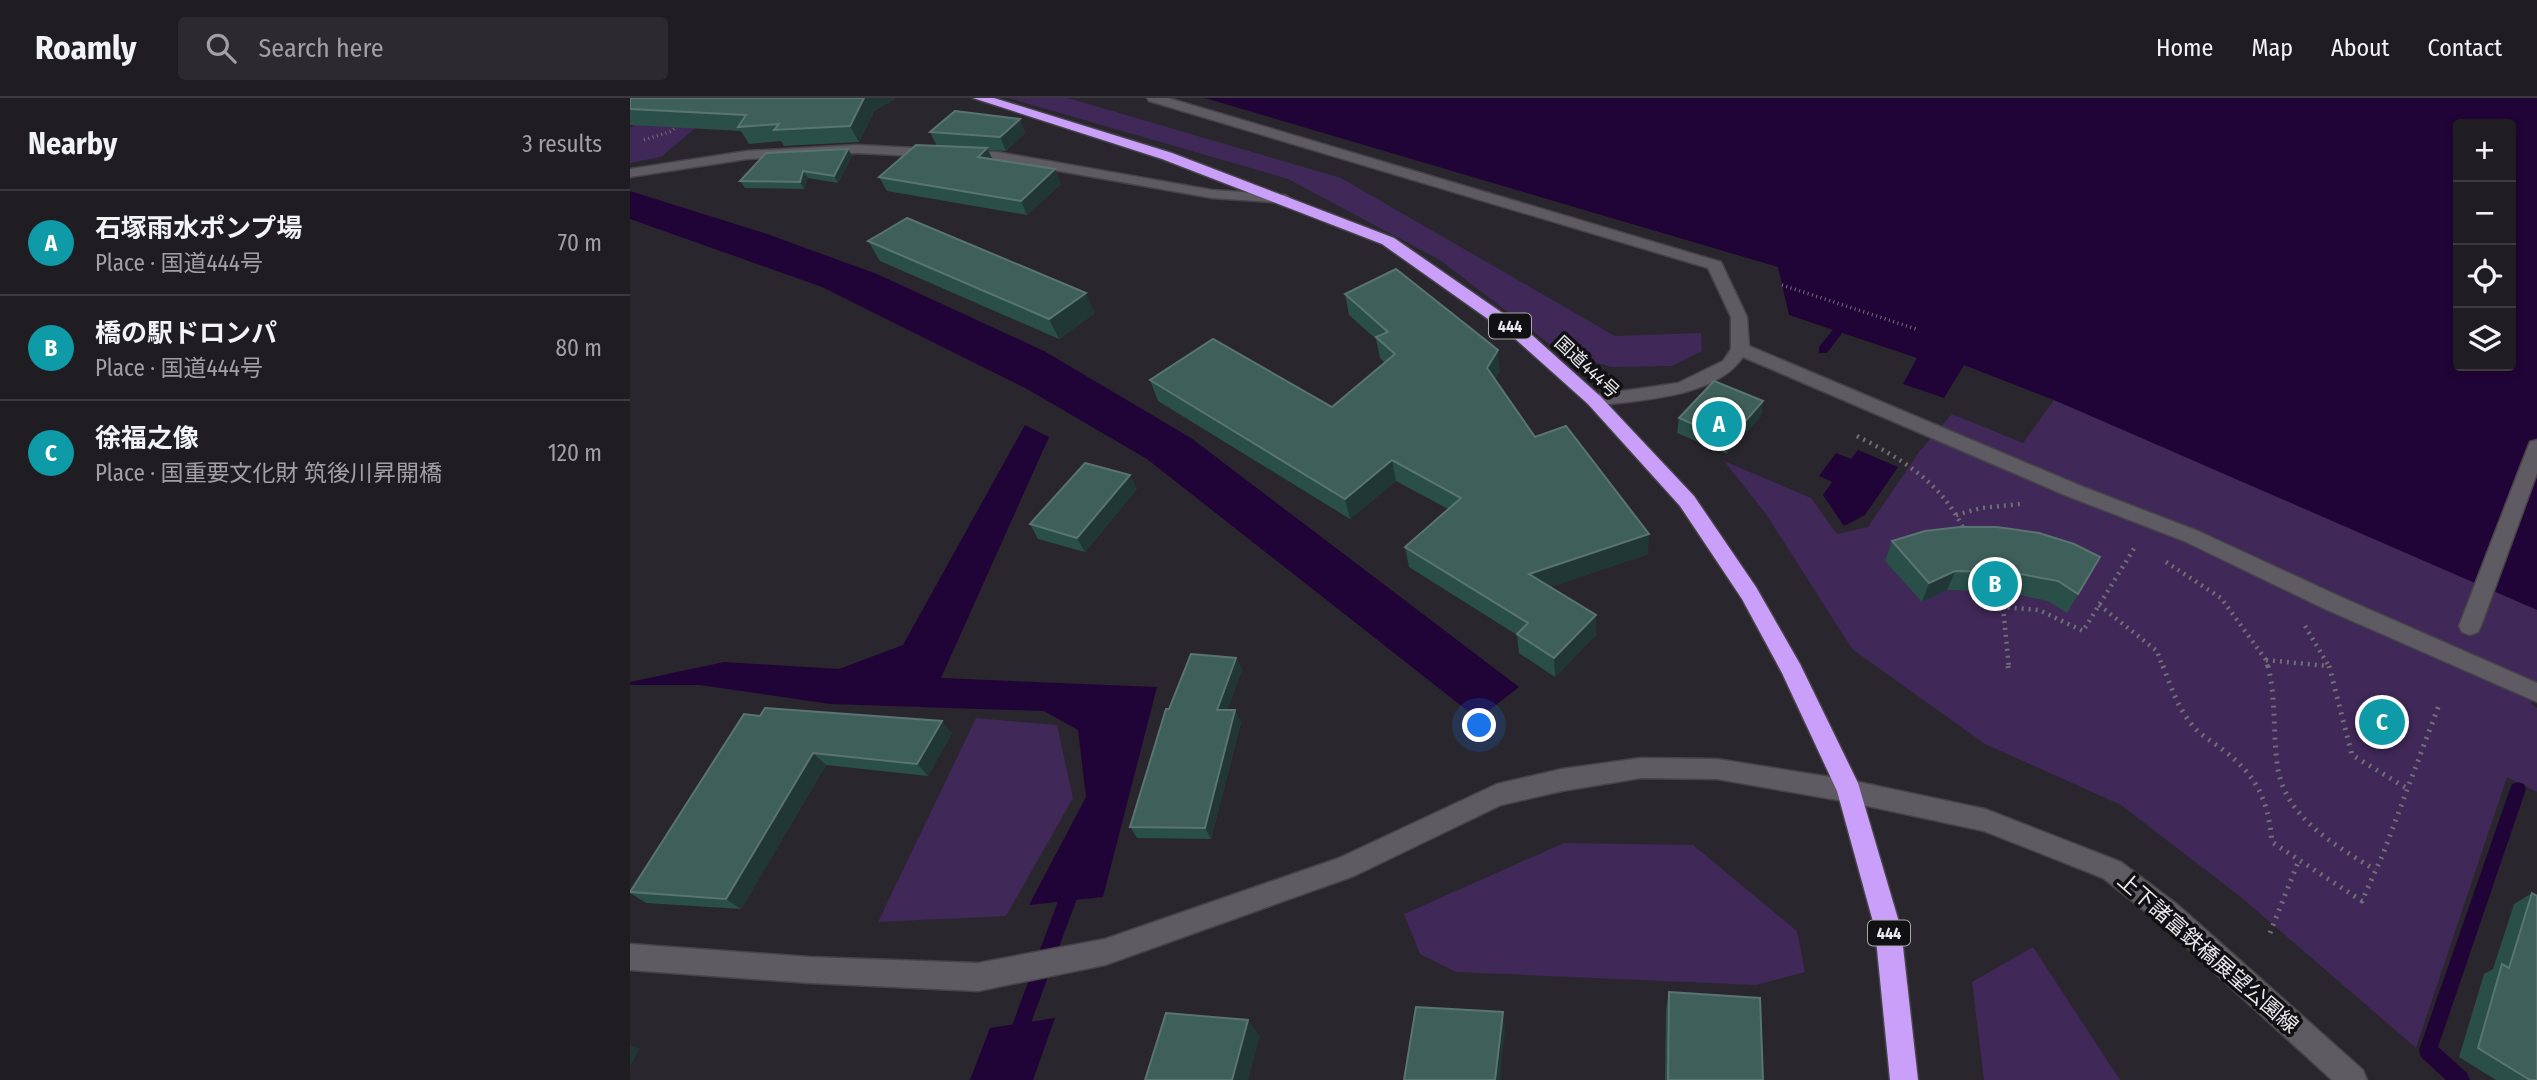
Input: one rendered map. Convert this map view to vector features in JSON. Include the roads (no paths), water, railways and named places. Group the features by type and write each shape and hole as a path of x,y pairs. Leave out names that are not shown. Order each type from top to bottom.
{"highway":[{"name":"国道444号","path":"980,98 1111,136 1285,199 1388,240 1518,332 1594,400 1687,501 1749,593 1792,670 1849,790"},
{"name":"444","path":"1849,790 1888,929 1904,1080"}],"street":[{"path":"1154,98 1715,265 1739,317 1741,349 1729,365 1682,388 1594,400"},
{"path":"630,173 747,155 857,149 997,156 1212,194 1285,199"},
{"path":"1741,349 2074,491 2191,536 2333,603 2537,693"},
{"path":"2470,626 2537,447"},
{"name":"上下諸富鉄橋展望公園線","path":"630,957 810,970 978,977 1105,952 1345,868 1497,796 1562,780 1641,768 1717,769 1849,790 1985,820 2112,870 2169,914 2353,1080"}],"waterway":[{"path":"1823,350 1848,318"},
{"path":"2460,1080 2428,1050 2518,789"},
{"path":"1016,1039 1073,885"}],"place":[{"name":"石塚雨水ポンプ場","path":"1719,424"},
{"name":"橋の駅ドロンパ","path":"1995,584"},
{"name":"徐福之像","path":"2382,722"}]}
